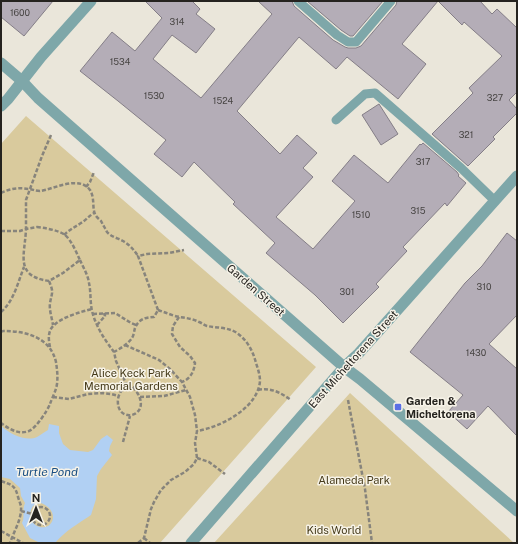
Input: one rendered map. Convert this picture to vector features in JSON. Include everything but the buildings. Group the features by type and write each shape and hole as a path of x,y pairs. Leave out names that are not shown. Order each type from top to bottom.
{"street":[{"path":"1,106 91,1"},
{"name":"Garden Street","path":"1,63 22,81 38,98 344,368 360,379 517,511"},
{"name":"East Micheltorena Street","path":"191,543 344,368 360,353 517,176"}],"lane":[{"path":"298,1 337,35 348,42 356,42 392,1"},
{"path":"336,120 365,94 375,93 461,168 496,201"}],"path":[{"path":"51,135 26,200 24,252 25,266 26,270 34,278 49,281 63,273 80,260"},
{"path":"86,187 94,172"},
{"path":"1,193 16,188 42,190 77,183 86,187 92,196 94,213 108,233 111,236 123,240 138,256 158,310"},
{"path":"64,235 94,213"},
{"path":"1,232 20,231 37,227 48,228 64,235 73,246 86,273 90,284 93,314 100,333 114,352 116,361 127,386"},
{"path":"138,256 184,250"},
{"path":"1,312 12,297 25,266"},
{"path":"49,281 53,293 50,303 53,326"},
{"path":"1,423 13,430 22,432 31,430 43,417 57,384 58,371 50,347 50,330 53,326 73,314 92,309"},
{"path":"158,310 199,322 204,325 230,330 241,336 246,341 256,360 260,374 260,381 258,390 250,403 242,411 222,424 204,430 197,430"},
{"path":"114,352 125,345 132,338 136,325 140,321 154,317 158,310"},
{"path":"97,325 104,316 104,313"},
{"path":"93,314 115,313 136,325"},
{"path":"179,317 173,326 172,334 180,347 195,363 188,380 182,382"},
{"path":"1,327 2,331 18,331 38,338 50,347"},
{"path":"125,345 159,360 182,382 190,397 197,430 195,443 197,458 194,464 185,472 171,480 161,490 151,509 144,538 138,543"},
{"path":"127,386 133,387 140,397 139,411 137,414 130,416 123,413 118,404 119,396 123,389 127,386"},
{"path":"140,397 164,396 186,390"},
{"path":"258,390 272,390 281,393 292,400"},
{"path":"52,397 69,399 97,393 119,396"},
{"path":"348,400 365,489 372,543"},
{"path":"122,442 130,416"},
{"path":"197,458 209,462 225,474"},
{"path":"1,481 12,485 17,490 22,511 10,543"},
{"path":"39,507 44,507 48,510 50,518 48,522 39,524 35,522 32,513 39,507"},
{"path":"22,511 32,513"},
{"path":"1,531 23,543"},
{"path":"144,538 150,543"}],"green space":[{"name":"Alice Keck Park Memorial Gardens","path":"26,116 316,367 160,543 1,543 1,144"},
{"name":"Alameda Park","path":"350,393 514,543 214,543"}],"water":[{"name":"Turtle Pond","path":"49,424 59,426 59,433 63,444 70,450 88,452 93,450 101,439 107,435 113,440 109,451 112,455 97,476 96,499 91,515 59,538 55,543 40,543 30,538 22,523 25,503 21,496 20,488 10,479 1,477 1,426 13,434 28,439 37,437 48,430","holes":["41,503 47,507 53,516 50,524 42,527 37,526 31,519 31,509 35,504"]}],"place":[{"name":"Garden & Micheltorena","path":"398,407"}],"park label":[{"name":"Kids World","path":"334,530"}]}
